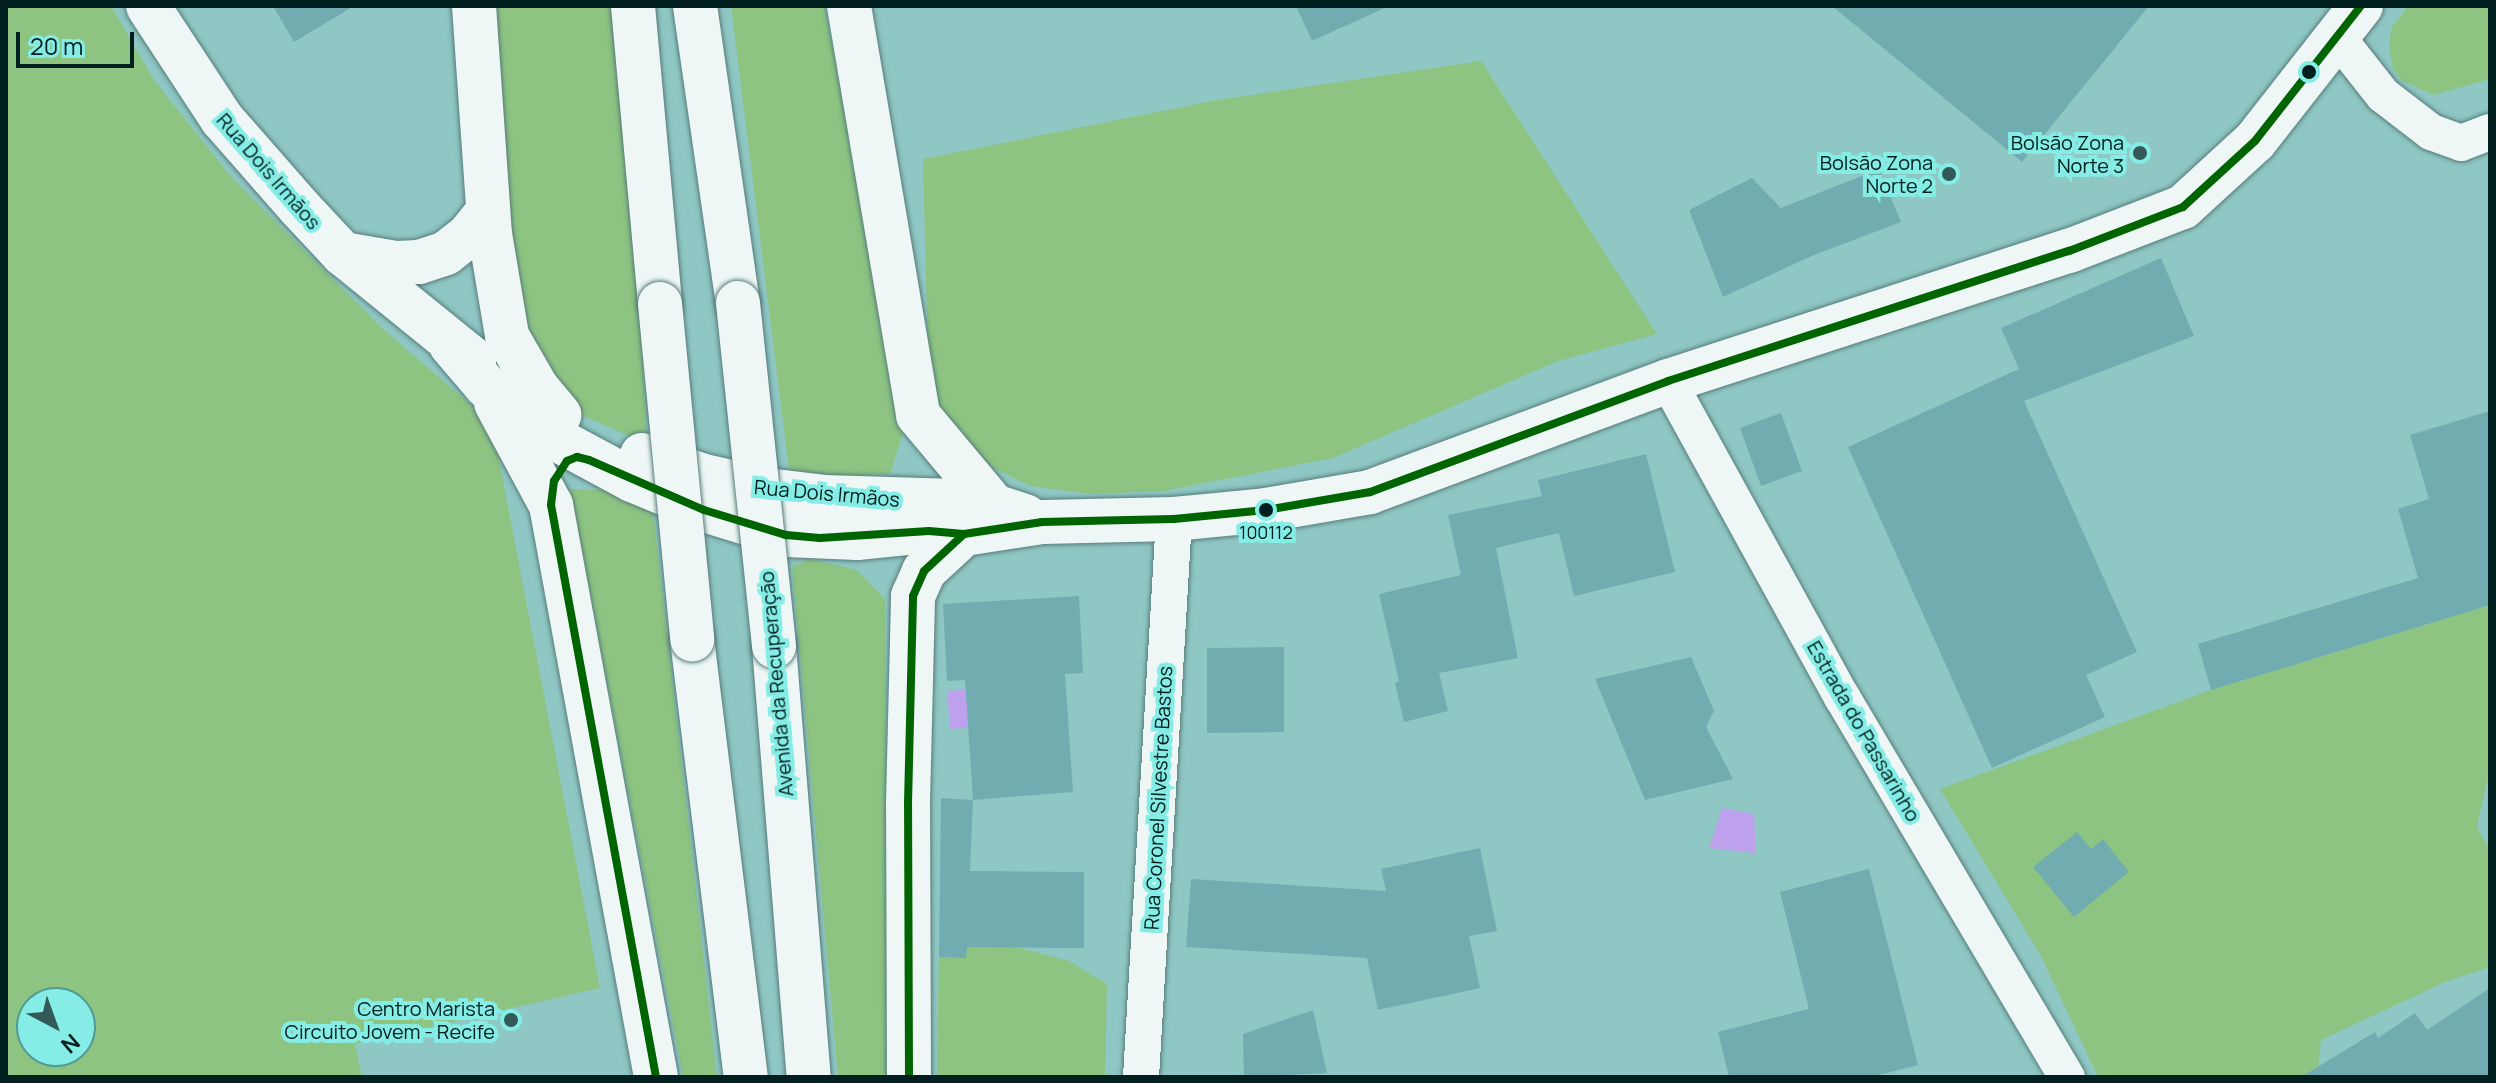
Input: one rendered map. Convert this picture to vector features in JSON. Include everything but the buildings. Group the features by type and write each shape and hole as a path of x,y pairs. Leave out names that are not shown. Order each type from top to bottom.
{"main road":[{"name":"Rua Dois Irmãos","path":"148,6 222,119 343,254 451,345 560,415 614,444 736,484 824,497 883,498 979,520 1042,522 1174,519 1266,510 1370,492 1668,381 2069,251 2183,207 2255,141 2349,22"},
{"path":"474,6 488,211 507,336 530,379 560,415"},
{"path":"633,6 692,639 746,1077"},
{"name":"Avenida da Recuperação","path":"695,6 738,303 774,646 809,1077"},
{"path":"849,6 918,415 917,463 908,478 883,498"},
{"path":"343,254 397,263 419,262 446,253 468,236 488,211"},
{"name":"Rua Dois Irmãos","path":"451,345 486,386 551,505"},
{"name":"Rua Dois Irmãos","path":"486,386 554,438 605,466 704,510 786,535 857,538 929,531 979,520"},
{"path":"909,1077 908,803 913,603 924,571 979,520 918,415"},
{"name":"Rua Dois Irmãos","path":"551,505 554,481 567,461 577,457 605,466"},
{"path":"551,505 656,1077"},
{"path":"857,538 889,566 913,603"}],"street":[{"path":"2349,22 2383,95 2431,132 2461,143 2490,132"},
{"name":"Estrada do Passarinho","path":"1668,381 1842,697 2067,1077"},
{"name":"Rua Coronel Silvestre Bastos","path":"1141,1077 1174,519"}],"green space":[{"path":"6,6 111,6 154,80 232,178 383,329 492,423 600,988 355,1044 362,1077 6,1077"},
{"path":"488,6 612,6 638,281 647,444 550,401 510,262"},
{"path":"731,6 824,6 906,423 890,474 790,478"},
{"path":"2408,6 2490,6 2490,79 2433,95 2401,80 2392,66 2389,43 2392,27"},
{"path":"1481,61 1657,334 1558,361 1333,458 1164,491 1090,494 1030,486 990,466 929,399 923,159 1217,100"},
{"path":"570,489 651,492 717,1077 683,1077"},
{"path":"810,559 857,570 885,599 886,1077 838,1077 792,567"},
{"path":"2490,605 2490,767 2477,827 2490,852 2490,967 2447,981 2321,1040 2317,1077 2098,1077 2041,956 1940,789 2211,690"},
{"path":"939,947 1016,947 1069,961 1107,984 1105,1077 937,1077"}],"shaded area":[{"path":"1013,686 1015,724 950,729 947,691"},
{"path":"1722,808 1754,814 1756,853 1709,848"}],"transit line":[{"path":"656,1077 551,505 554,481 567,461 577,457 589,460 704,510 786,535 820,538 929,531 964,534 1042,522 1174,519 1266,510 1370,492 1668,381 2069,251 2183,207 2255,141 2361,6"},
{"path":"909,1077 908,803 913,596 924,571 964,534"}],"place":[{"name":"Bolsão Zona Norte 3","path":"2140,153"},
{"name":"Bolsão Zona Norte 2","path":"1949,174"},
{"name":"100112","path":"1266,510"},
{"name":"Centro Marista Circuito Jovem - Recife","path":"511,1020"}]}
